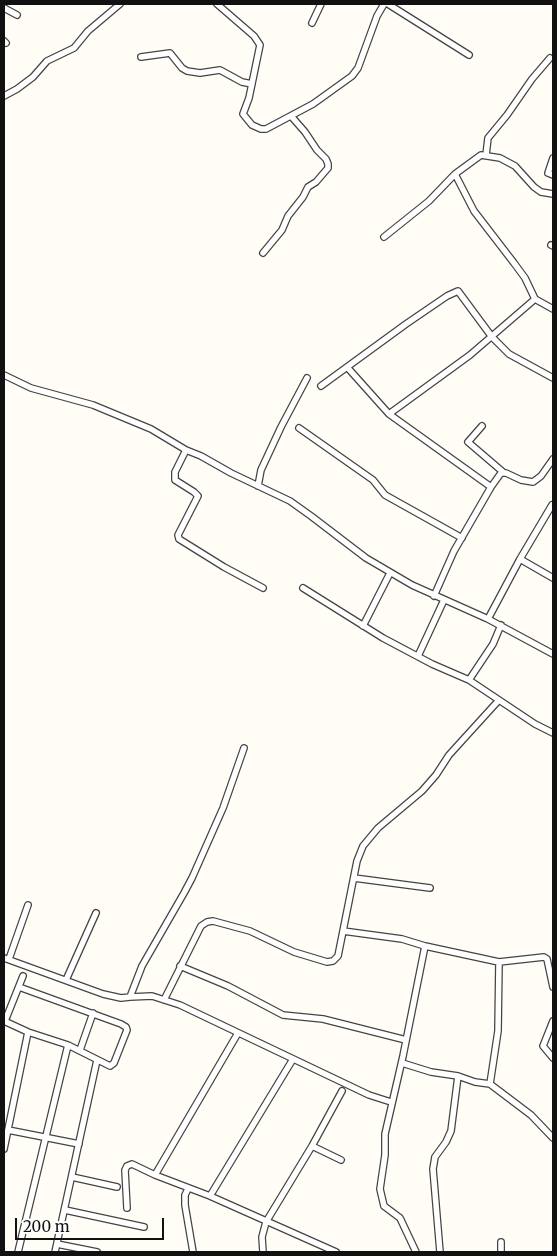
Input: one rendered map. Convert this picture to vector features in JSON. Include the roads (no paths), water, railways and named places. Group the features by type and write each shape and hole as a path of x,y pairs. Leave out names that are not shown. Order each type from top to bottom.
{"street":[{"path":"4,96 18,89 47,61 74,48 97,23 120,4"},
{"path":"217,4 254,36 260,45 249,98 243,114 252,125 261,129 266,129 313,104 356,72 377,16 384,4"},
{"path":"312,22 321,4"},
{"path":"388,4 469,55"},
{"path":"4,8 17,15"},
{"path":"142,57 170,53 182,68 187,71 200,73 220,70 242,82 252,84"},
{"path":"486,155 488,138 550,58"},
{"path":"263,253 282,230 290,213 303,197 308,187 316,182 328,168 326,159 291,116"},
{"path":"384,237 429,200 455,174 481,155 500,158 515,166 534,187 542,192 553,194"},
{"path":"553,158 548,173 553,175"},
{"path":"455,174 474,211 525,278 535,298 553,309"},
{"path":"321,386 447,296 458,291 492,337 509,354 553,378"},
{"path":"389,414 492,337 535,298"},
{"path":"346,367 389,414 491,487"},
{"path":"4,375 32,388 104,409 152,430 186,450 290,501 366,558 390,573 434,596 488,619 553,654"},
{"path":"258,486 261,470 307,378"},
{"path":"482,426 468,442 503,472 522,480 533,482 541,476 553,459"},
{"path":"299,428 373,480 385,495 462,538"},
{"path":"186,450 175,472 175,480 198,496 178,535 179,539 224,567 263,588"},
{"path":"434,596 451,556 491,487 503,472"},
{"path":"488,619 552,505"},
{"path":"520,559 553,578"},
{"path":"363,626 390,573"},
{"path":"303,588 363,626 418,656 469,680 535,724 553,733"},
{"path":"418,656 444,600"},
{"path":"469,680 493,644 500,625"},
{"path":"164,1000 201,926 207,922 213,921 250,931 294,952 327,962 333,961 338,956 357,861 369,838 422,791 436,775 449,755 498,700"},
{"path":"130,997 142,966 192,878 223,808 244,748"},
{"path":"354,878 430,888"},
{"path":"28,905 6,959 112,997 152,996 180,1005 369,1095 391,1102"},
{"path":"66,980 96,913"},
{"path":"343,931 402,939 425,946 499,962 544,957 553,987"},
{"path":"416,1252 400,1218 385,1208 380,1189 386,1155 385,1134 391,1102 402,1063 425,946"},
{"path":"490,1084 498,1031 499,962"},
{"path":"180,966 228,986 283,1014 323,1019 406,1040"},
{"path":"19,987 93,1013 121,1024 126,1028 127,1030 112,1065 107,1066 80,1050 28,1032 4,1021 23,976"},
{"path":"80,1050 93,1013"},
{"path":"553,1022 543,1046 553,1058"},
{"path":"4,1149 28,1032"},
{"path":"155,1175 238,1033"},
{"path":"18,1252 68,1045"},
{"path":"210,1196 293,1059"},
{"path":"56,1252 97,1060"},
{"path":"402,1063 431,1072 490,1084 531,1115 553,1138"},
{"path":"440,1252 433,1169 435,1157 446,1142 451,1131 458,1076"},
{"path":"263,1252 262,1237 266,1222 312,1146 342,1091"},
{"path":"8,1130 79,1144"},
{"path":"312,1146 341,1160"},
{"path":"127,1208 125,1184 127,1166 134,1165 188,1189 210,1196 336,1252"},
{"path":"72,1177 117,1187"},
{"path":"188,1189 185,1195 185,1205 193,1252"},
{"path":"65,1210 144,1227"},
{"path":"501,1242 501,1252"},
{"path":"57,1244 96,1252"}]}
